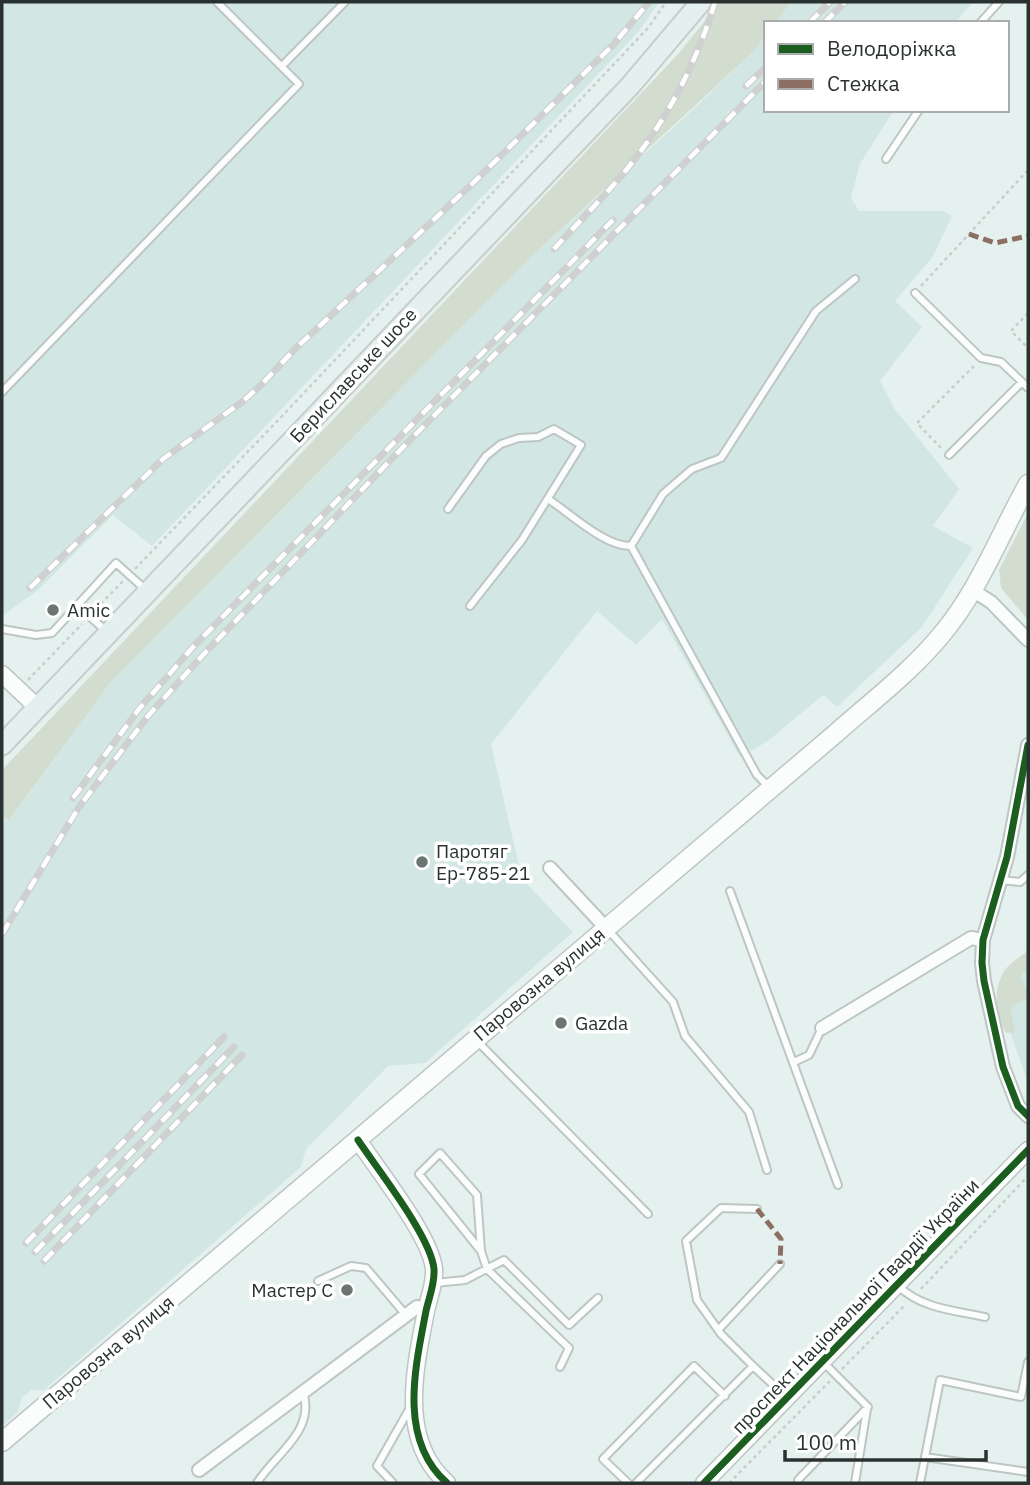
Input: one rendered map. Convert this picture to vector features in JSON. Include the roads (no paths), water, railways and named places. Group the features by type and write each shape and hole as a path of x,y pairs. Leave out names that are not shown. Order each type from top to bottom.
{"main road":[{"name":"Бериславське шосе","path":"2,745 629,86 701,2"},
{"name":"Паровозна вулиця","path":"2,1442 771,788 925,653 972,590 1028,484"}],"street":[{"path":"972,590 991,601 1028,640"},
{"path":"2,674 38,708"},
{"path":"1028,745 1000,880 983,940 984,981 1003,1067 1018,1106 1028,1116"},
{"path":"550,868 606,928"},
{"path":"822,1028 971,938 983,940"},
{"path":"358,1140 418,1229 432,1259 433,1283 426,1309 413,1401 419,1440 431,1466 447,1483"},
{"name":"проспект Національної Гвардії України","path":"704,1483 1028,1150"},
{"path":"199,1470 417,1307 426,1309"}],"lane":[{"path":"2,392 299,84 217,2"},
{"path":"282,66 345,2"},
{"path":"982,21 999,2"},
{"path":"886,159 918,112"},
{"path":"631,546 663,494 692,469 721,458 816,311 855,279"},
{"path":"915,293 981,358 1001,362 1028,388"},
{"path":"949,455 1022,382"},
{"path":"448,509 486,456 501,443 538,437 554,429 581,445 522,540 470,606"},
{"path":"548,499 606,538 622,547 631,546"},
{"path":"631,546 758,775 771,788"},
{"path":"2,629 36,635 52,633 116,562 148,592"},
{"path":"78,605 109,634"},
{"path":"1000,880 1020,882 1028,875"},
{"path":"730,891 838,1185"},
{"path":"606,928 673,1002 685,1035 749,1112 767,1170"},
{"path":"794,1062 809,1055 822,1028"},
{"path":"475,1038 648,1214"},
{"path":"481,1251 419,1174 440,1153 477,1195 481,1251 487,1269 569,1348 560,1367"},
{"path":"757,1209 721,1208 687,1241 697,1300 718,1330 787,1398"},
{"path":"433,1283 465,1280 504,1261 569,1325 598,1298"},
{"path":"718,1330 780,1264"},
{"path":"318,1280 351,1266 366,1268 406,1315"},
{"path":"897,1285 911,1299 922,1304 985,1317"},
{"path":"823,1362 868,1407"},
{"path":"920,1483 940,1380 1021,1397 1028,1362"},
{"path":"628,1483 603,1459 694,1366 725,1396"},
{"path":"636,1483 753,1366"},
{"path":"257,1483 296,1436 306,1417 307,1405 303,1392"},
{"path":"393,1483 377,1466 413,1401"},
{"path":"798,1483 868,1407"},
{"path":"855,1483 868,1407"},
{"path":"925,1457 1028,1472"}],"railway":[{"path":"30,588 163,459 260,386 297,347 469,187 613,45 649,2"},
{"path":"554,249 618,179 655,131 690,68 715,2"},
{"path":"811,21 830,2"},
{"path":"826,21 845,2"},
{"path":"746,86 764,69"},
{"path":"2,934 79,807 148,716 202,656 406,444 764,83"},
{"path":"73,798 139,709 193,647 613,220"},
{"path":"26,1243 224,1037"},
{"path":"35,1252 234,1047"},
{"path":"44,1261 242,1055"}],"place":[{"name":"Amic","path":"53,610"},
{"name":"Паротяг Ер-785-21","path":"422,862"},
{"name":"Gazda","path":"561,1023"},
{"name":"Мастер С","path":"347,1290"}]}
